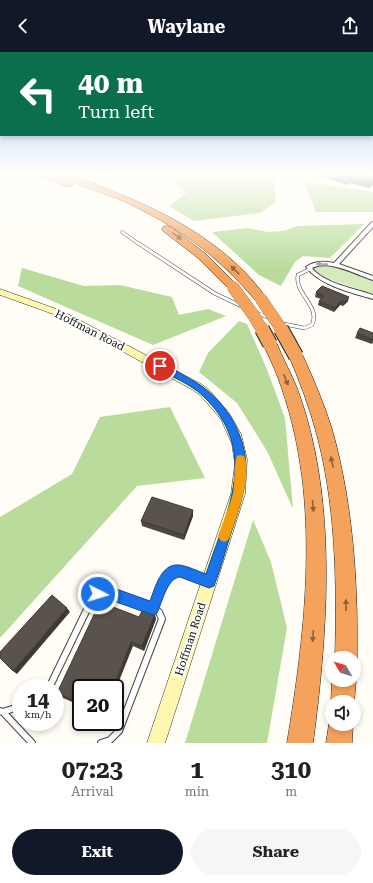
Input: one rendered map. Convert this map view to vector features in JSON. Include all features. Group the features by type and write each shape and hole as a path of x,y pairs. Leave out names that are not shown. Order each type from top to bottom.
{"highway":[{"path":"123,206 155,222 180,239 202,256 233,287 254,316 270,344 283,373 297,415 310,478 314,515 316,576 309,678 300,743"},
{"path":"142,206 176,224 220,256 242,277 261,299 279,325 307,379 320,416 333,464 338,492 343,533 346,593 346,651"},
{"path":"339,743 340,731"}],"street":[{"path":"336,265 373,224"},
{"path":"366,232 373,234"},
{"path":"373,278 336,265 314,264 310,266 310,269 320,278 373,298"},
{"name":"Hoffman Road","path":"0,292 59,313 172,373 205,393 222,411 229,422 237,442 240,453 241,471 238,494 156,743"}],"lane":[{"path":"122,232 214,293 238,305 298,329 309,326 314,318 312,308 301,292 297,281 298,275 310,269"},
{"path":"153,608 166,577 174,571 180,571 209,581"},
{"path":"53,679 92,599 98,594 105,592 153,608 159,612 162,619 160,626 119,731 110,740 101,743"},
{"path":"12,709 2,712 32,743"}],"green space":[{"path":"169,206 270,206 260,213 194,221"},
{"path":"314,206 373,206 373,212 316,212"},
{"path":"364,224 330,258 303,256 295,262 281,286 259,275 212,232 247,228 268,232 283,231 298,226"},
{"path":"318,265 332,266 373,280 373,295 324,277 313,269"},
{"path":"22,268 84,286 120,285 172,297 179,315 208,309 226,316 153,345 18,286"},
{"path":"239,321 247,324 266,367 285,418 293,509 267,451 237,403 199,372 208,353"},
{"path":"170,407 205,478 137,486 0,638 0,517 72,474 100,417"},
{"path":"253,520 271,562 287,628 267,743 185,743"}],"building":[{"path":"322,286 349,297 345,302 341,301 335,308 319,301 324,296 316,292"},
{"path":"360,328 373,333 373,340 357,333"},
{"path":"152,497 193,510 184,535 141,521"},
{"path":"52,595 67,608 13,671 0,658 0,652"},
{"path":"100,602 139,617 143,609 155,614 142,646 131,642 117,679 72,679 72,700 64,696 64,679"}],"slow traffic":[{"path":"224,536 238,494 241,471 240,459"}],"route":[{"path":"98,594 105,592 153,608 166,577 174,571 180,571 209,581 238,494 241,471 240,453 229,422 222,411 197,386 160,366"}]}
